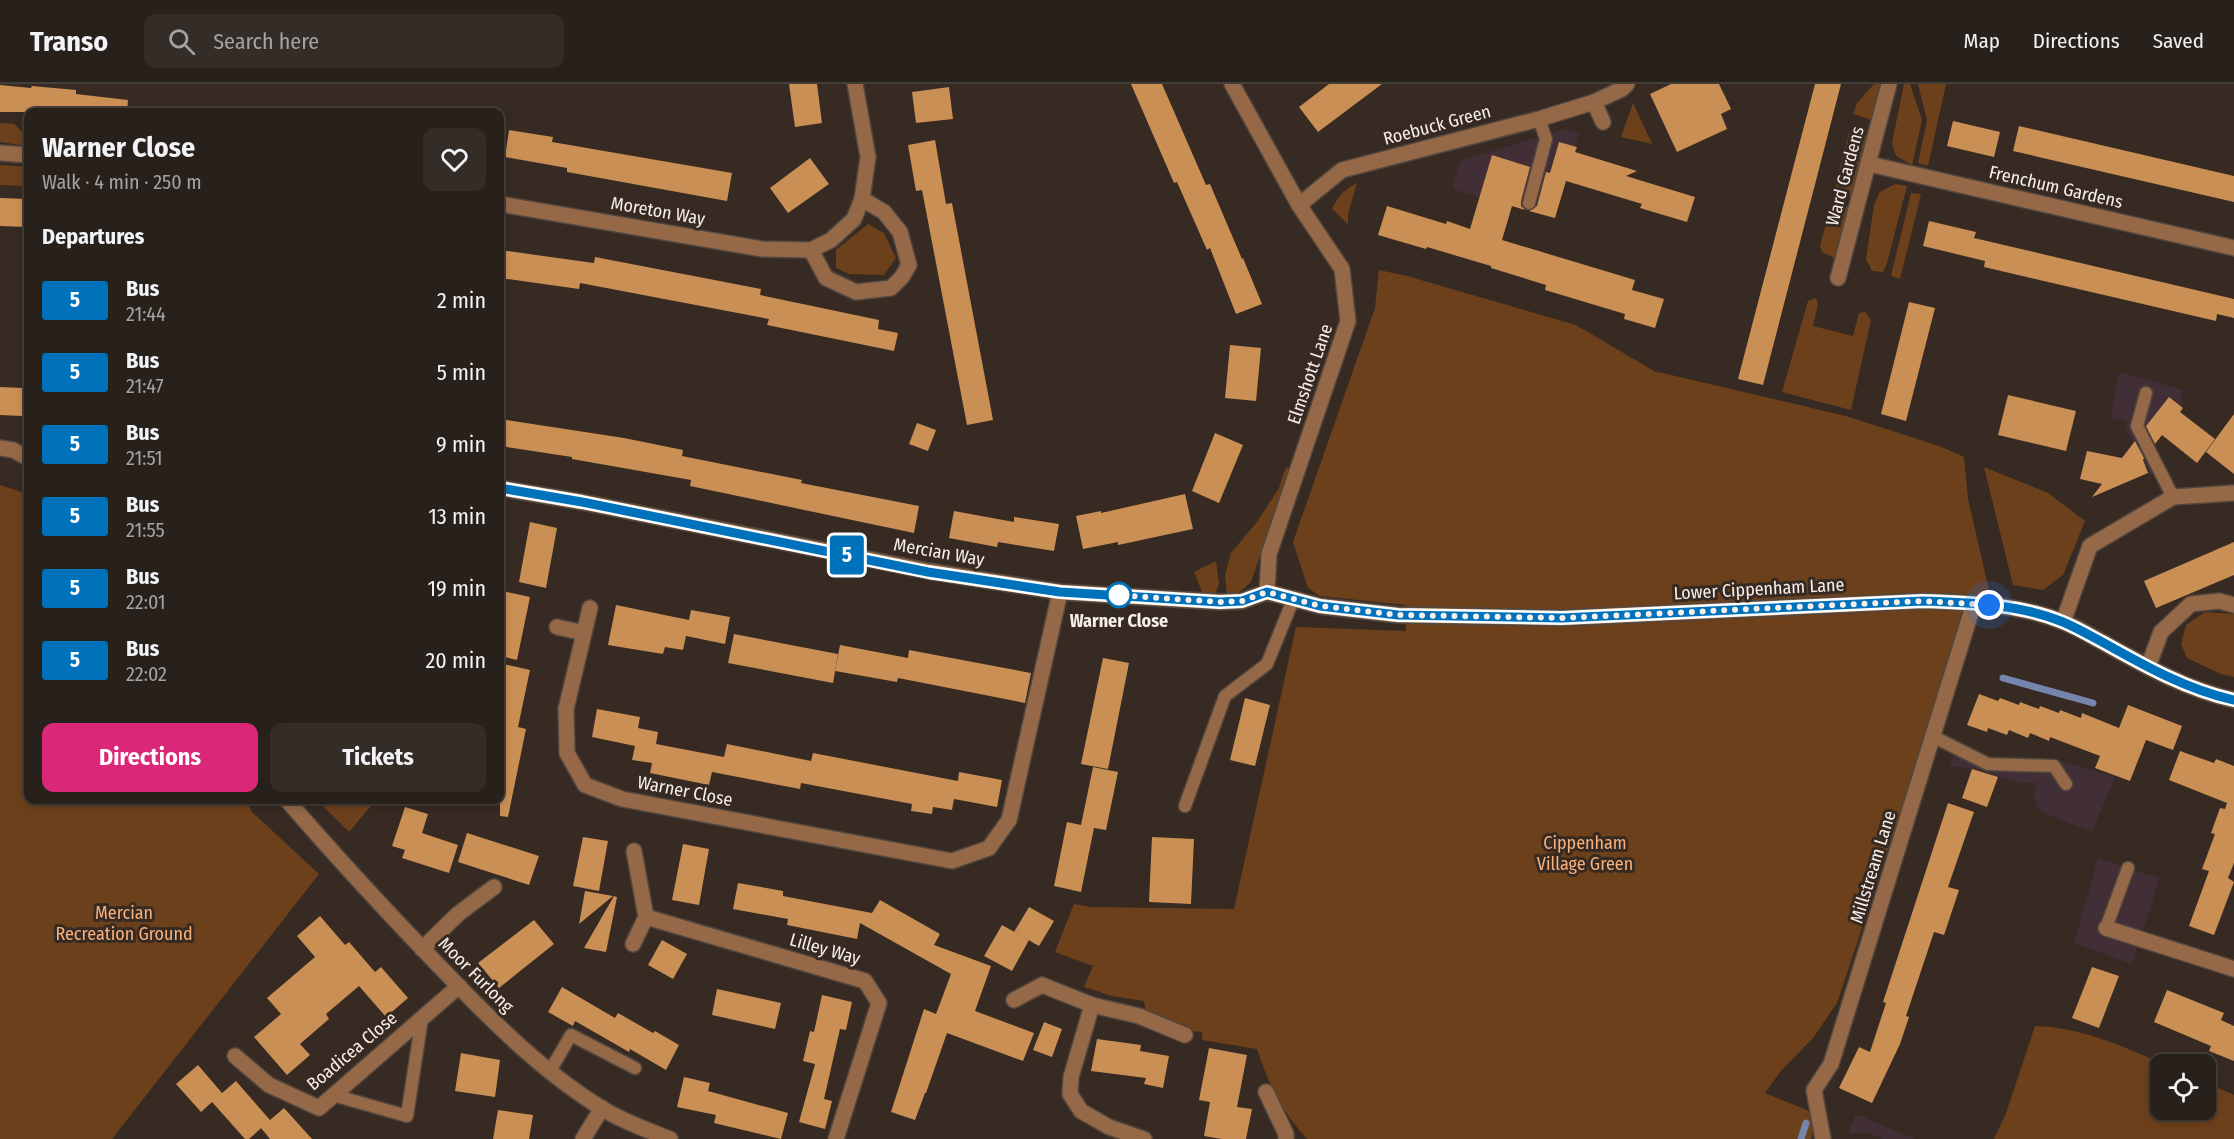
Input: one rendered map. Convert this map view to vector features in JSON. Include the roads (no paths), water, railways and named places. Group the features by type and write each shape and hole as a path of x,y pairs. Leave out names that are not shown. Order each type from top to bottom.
{"street":[{"path":"855,84 868,157 862,200 854,219 831,240 811,250 826,278 856,292 891,288 902,277 909,265 900,232 884,212 862,200"},
{"name":"Elmshott Lane","path":"1232,84 1299,205 1342,269 1348,321 1269,554 1267,592"},
{"name":"Roebuck Green","path":"1299,205 1342,170 1539,119 1594,102 1622,89 1627,84"},
{"name":"Ward Gardens","path":"1838,278 1889,84"},
{"path":"1594,102 1603,122"},
{"path":"0,153 24,155"},
{"name":"Frenchum Gardens","path":"1869,164 2234,248"},
{"name":"Moreton Way","path":"504,205 762,249 811,250"},
{"path":"0,448 13,450 24,456"},
{"name":"Mercian Way","path":"504,489 582,502 928,572 1060,592 1220,602 1242,601 1267,592"},
{"path":"2063,622 2090,546 2173,497 2234,493"},
{"name":"Warner Close","path":"590,608 566,709 567,753 585,785 622,799 952,861 989,848 1009,820 1060,592"},
{"name":"Lower Cippenham Lane","path":"1267,592 1320,606 1398,615 1562,618 1923,601 1974,603 2020,609 2063,622 2148,667 2210,695 2234,700"},
{"path":"2148,667 2161,632 2192,604 2219,601 2234,605"},
{"name":"Millstream Lane","path":"1823,1139 1814,1090 1831,1064 1974,603"},
{"path":"557,627 584,633"},
{"name":"Moor Furlong","path":"290,804 422,949 550,1071 602,1108 628,1123 670,1139"},
{"path":"633,944 646,917 634,851"},
{"path":"422,949 458,914 494,887"},
{"name":"Lilley Way","path":"646,917 865,981 879,1003 836,1139"},
{"path":"2106,928 2234,969"},
{"path":"1014,1000 1042,985 1092,1005 1139,1016 1185,1035"},
{"name":"Boadicea Close","path":"235,1056 269,1085 319,1108 459,986"},
{"path":"1092,1005 1071,1077 1070,1094 1081,1111 1109,1126 1144,1139"},
{"path":"1266,1092 1286,1134 1286,1139"},
{"path":"583,1139 602,1108"}],"lane":[{"path":"1528,203 1546,139 1539,119"},
{"path":"2146,393 2137,426 2173,497"},
{"path":"1185,807 1225,696 1267,664 1293,600"},
{"path":"1934,737 1988,764 2054,766 2066,784"},
{"path":"2106,928 2128,868"},
{"path":"333,1095 407,1116 422,1018"},
{"path":"550,1071 571,1035 635,1068"}],"waterway":[{"path":"2003,678 2093,703"},
{"path":"1801,1139 1806,1123"}],"place":[{"name":"Warner Close","path":"1119,595"}],"park label":[{"name":"Cippenham Village Green","path":"1585,853"},
{"name":"Mercian Recreation Ground","path":"124,923"}]}
